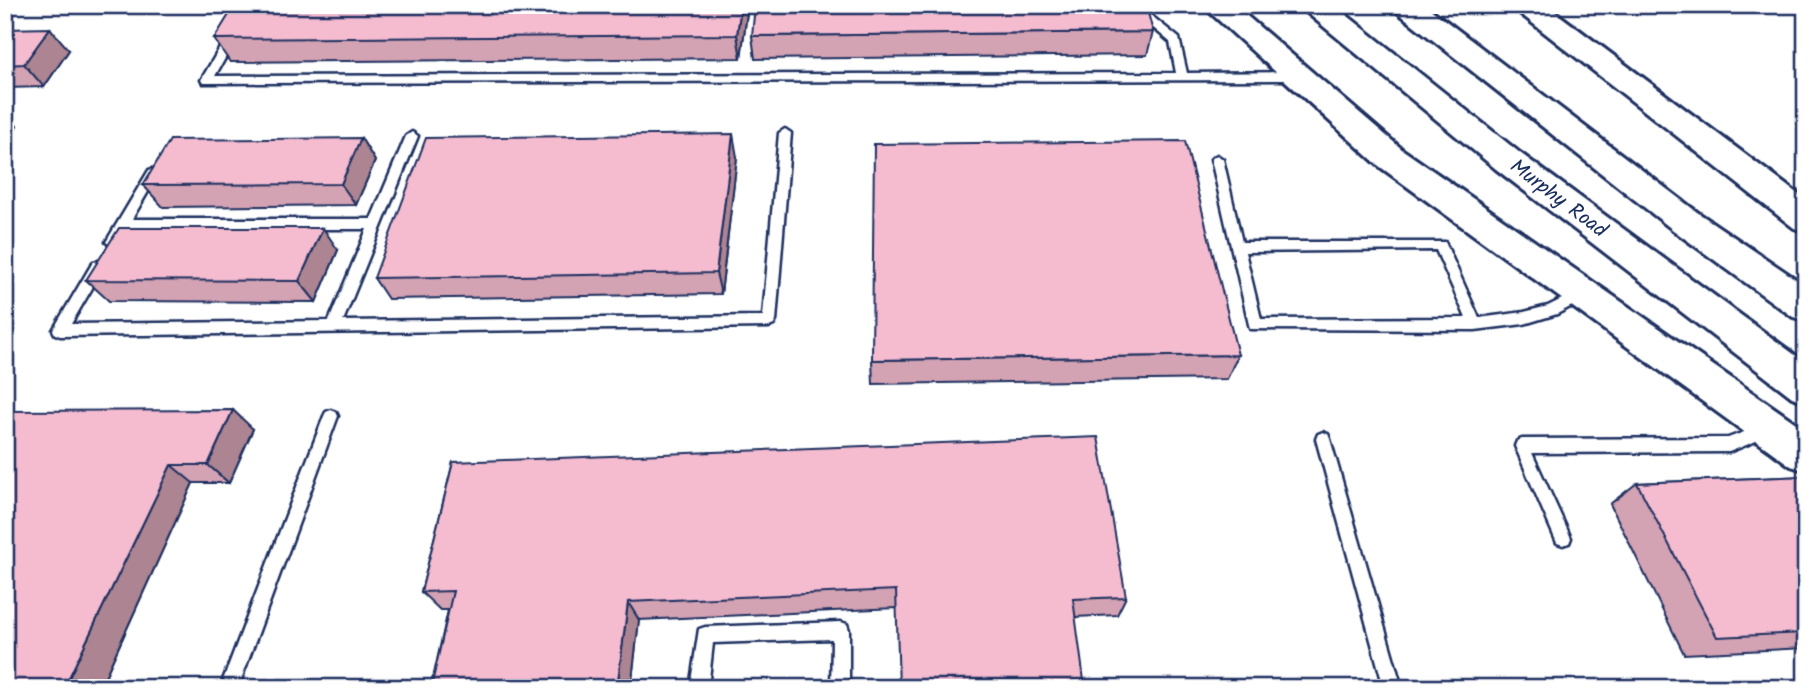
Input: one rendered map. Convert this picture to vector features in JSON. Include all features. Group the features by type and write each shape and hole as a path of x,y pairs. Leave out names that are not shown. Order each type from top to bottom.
{"main road":[{"path":"1216,5 1257,24 1297,76 1391,158 1806,453"},
{"name":"Murphy Road","path":"1315,5 1519,169 1806,385"},
{"path":"1406,5 1685,221 1806,306"},
{"path":"1529,9 1806,219"}],"lane":[{"path":"250,5 207,80 1297,76"},
{"path":"1131,5 1175,41 1182,76"},
{"path":"161,159 60,330 769,321 785,133"},
{"path":"334,326 412,136"},
{"path":"1217,159 1255,325 1475,324 1524,318 1552,310 1583,294"},
{"path":"122,224 376,224"},
{"path":"1238,247 1440,245 1475,324"},
{"path":"229,688 331,416"},
{"path":"1563,537 1522,446 1729,445 1771,428"},
{"path":"1323,439 1393,688"},
{"path":"699,688 705,635 841,630 840,688"}],"building":[{"path":"235,5 741,5 737,35 214,39"},
{"path":"755,5 1146,5 1153,32 752,36"},
{"path":"50,28 24,64 5,65 5,29"},
{"path":"733,134 716,273 374,278 426,138"},
{"path":"361,138 341,184 143,185 170,140"},
{"path":"1185,141 1238,355 872,360 874,144"},
{"path":"119,228 323,228 299,281 86,280"},
{"path":"233,410 208,465 171,465 64,688 5,688 5,411"},
{"path":"1098,437 1126,597 1073,599 1085,688 899,688 896,590 628,602 617,688 431,688 453,591 421,592 453,462"},
{"path":"1806,476 1806,633 1717,637 1637,483"}]}
